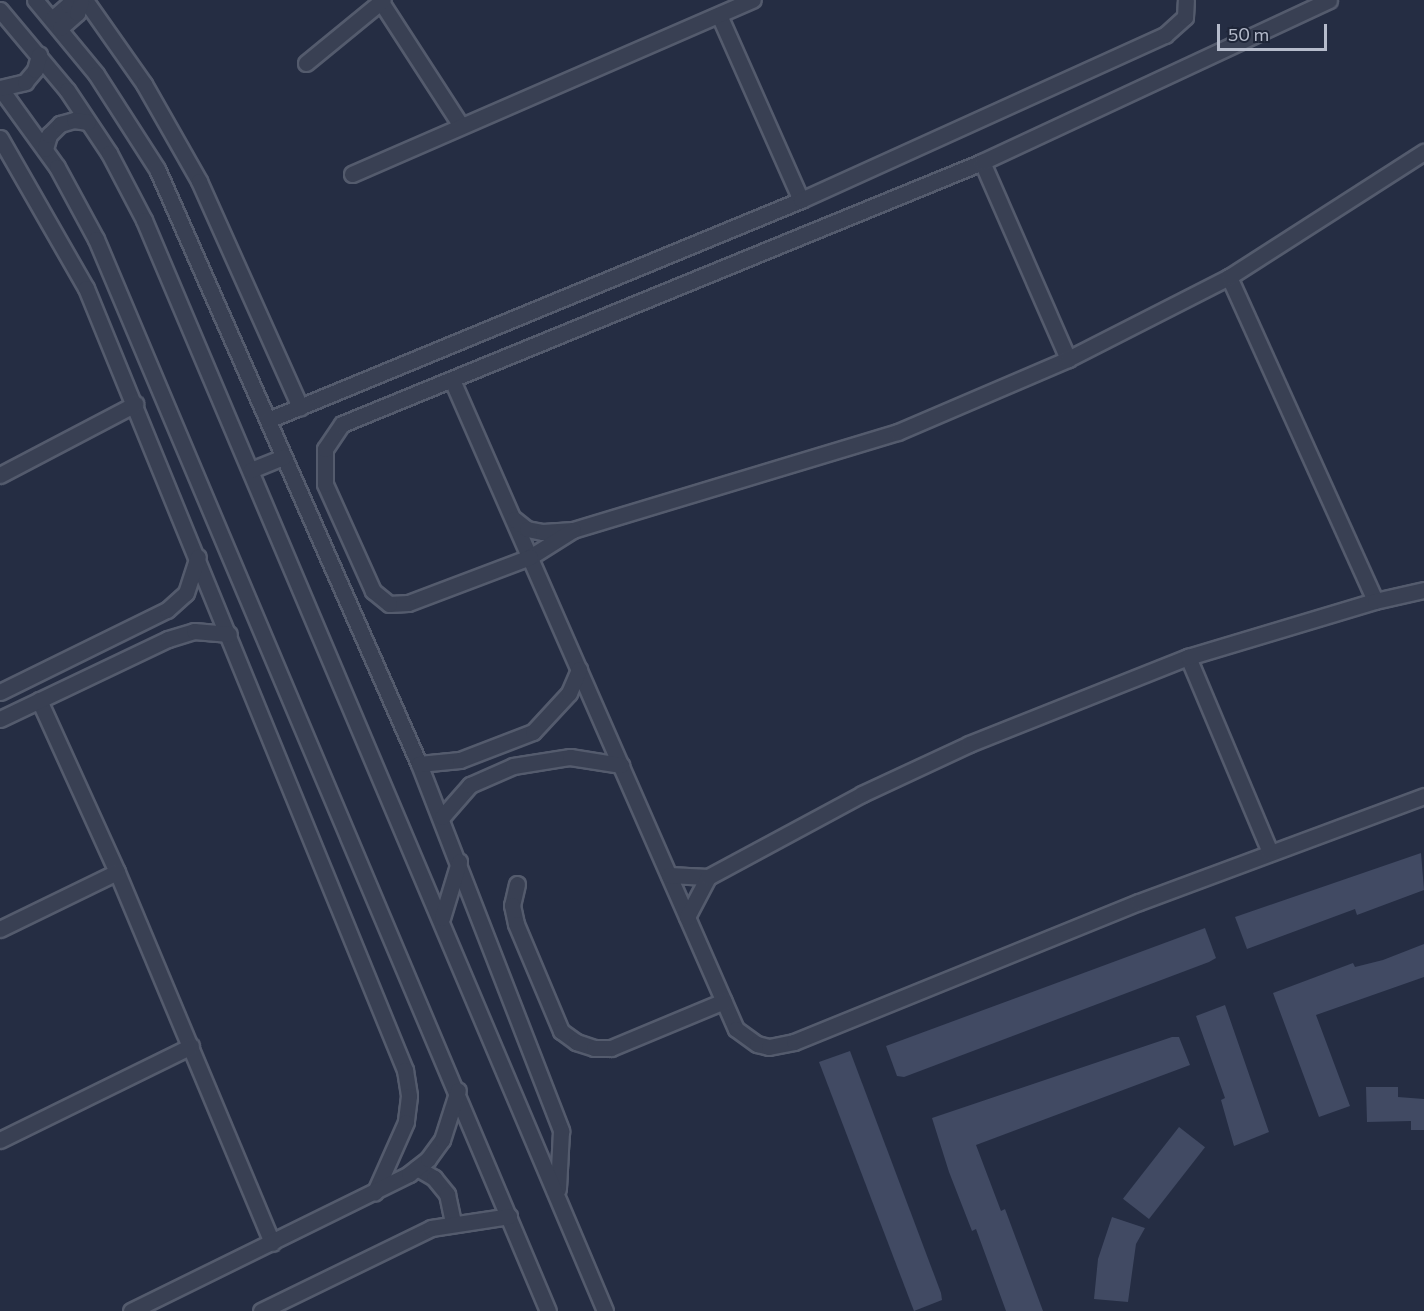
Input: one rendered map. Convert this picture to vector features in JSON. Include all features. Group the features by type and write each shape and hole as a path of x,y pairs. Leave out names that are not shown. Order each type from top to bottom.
{"street":[{"path":"35,0 56,23 118,105 157,169 419,764 442,817 561,1131 557,1192"},
{"path":"352,174 460,124 753,0"},
{"path":"268,420 801,200 1165,35 1185,17 1186,0"},
{"path":"573,530 530,557 408,603 389,604 372,591 339,516 323,467 325,449 342,424 982,162 1329,0"},
{"path":"56,23 77,14 83,1"},
{"path":"83,1 172,130 219,224 300,407"},
{"path":"306,63 382,1 460,124"},
{"path":"0,10 39,55 88,122 144,220 442,918 605,1311"},
{"path":"719,15 801,200"},
{"path":"39,55 35,70 25,82 0,88 45,149 96,239 458,1090 548,1311"},
{"path":"45,149 49,135 60,124 74,120 88,122"},
{"path":"0,138 86,288 198,557 405,1070 409,1096 406,1122 375,1192"},
{"path":"514,519 527,529 543,532 573,530 898,432 1068,359 1229,276 1424,152"},
{"path":"982,162 1068,359"},
{"path":"1229,276 1375,601"},
{"path":"452,380 736,1029 745,1038 769,1047 782,1046 1270,852 1424,796"},
{"path":"0,475 135,404"},
{"path":"158,460 184,448"},
{"path":"251,470 284,456"},
{"path":"0,692 167,610 186,593 198,557"},
{"path":"669,875 708,877 862,794 969,744 1188,657 1375,601 1424,591"},
{"path":"0,719 181,634 206,631 229,634"},
{"path":"1188,657 1270,852"},
{"path":"419,764 460,760 533,732 569,693 579,669"},
{"path":"39,700 117,872 272,1243"},
{"path":"533,732 543,759"},
{"path":"442,817 470,785 513,766 543,759 598,759 621,765"},
{"path":"460,760 470,785"},
{"path":"442,918 459,862"},
{"path":"0,929 117,872"},
{"path":"687,917 708,877"},
{"path":"517,884 512,905 516,924 561,1031 576,1042 611,1048 724,1001"},
{"path":"0,1140 191,1046"},
{"path":"131,1311 375,1192 417,1168 442,1140 458,1090"},
{"path":"417,1168 434,1178 447,1194 453,1223"},
{"path":"261,1311 431,1228 509,1216"}],"building":[{"path":"1421,853 1424,890 1357,915 1355,909 1247,949 1235,917"},
{"path":"1205,928 1216,958 1209,962 904,1077 897,1076 886,1046"},
{"path":"1424,944 1424,977 1316,1015 1350,1106 1319,1117 1273,993 1353,963 1355,967 1383,960"},
{"path":"1225,1005 1269,1132 1234,1146 1221,1100 1225,1098 1196,1016"},
{"path":"1172,1037 1179,1037 1190,1065 976,1145 1001,1211 1005,1209 1043,1311 1006,1311 976,1229 972,1231 949,1172 932,1118"},
{"path":"850,1051 941,1293 942,1300 914,1311 819,1062"},
{"path":"1366,1087 1398,1087 1398,1097 1424,1099 1424,1130 1411,1130 1411,1121 1367,1122"},
{"path":"1179,1127 1205,1147 1149,1219 1123,1199"},
{"path":"1112,1217 1145,1228 1136,1244 1128,1302 1094,1299 1098,1259"}]}
